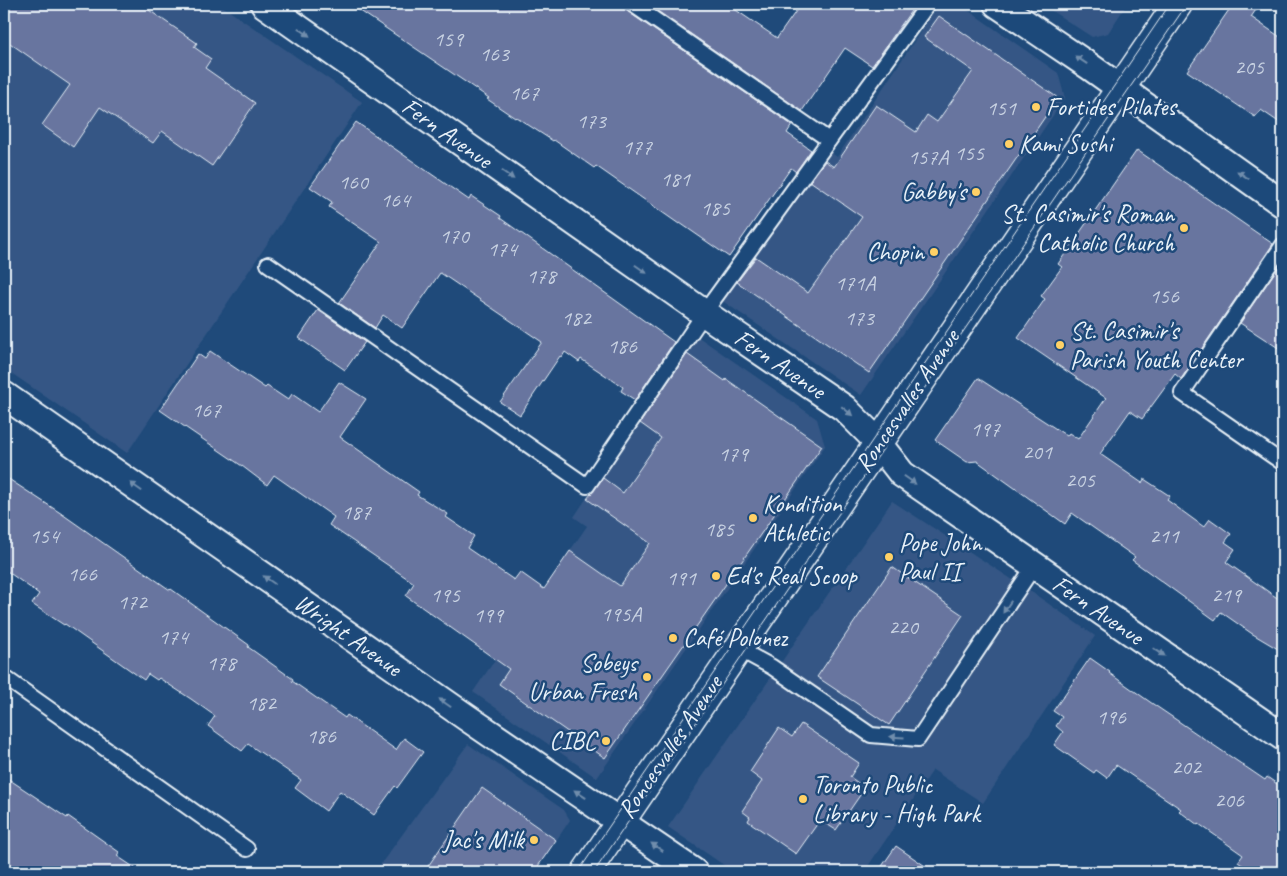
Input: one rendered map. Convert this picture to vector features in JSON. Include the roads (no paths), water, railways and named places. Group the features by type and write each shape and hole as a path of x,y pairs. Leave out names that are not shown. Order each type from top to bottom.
{"street":[{"name":"Fern Avenue","path":"264,4 704,313 844,408 878,443 902,474 1283,737"},
{"path":"997,4 1283,204"},
{"name":"Roncesvalles Avenue","path":"586,872 1178,4"},
{"name":"Wright Avenue","path":"4,395 458,711 694,872"}],"lane":[{"path":"632,4 829,140"},
{"path":"268,264 587,486 704,313 928,4"},
{"path":"1283,245 1182,393 1283,463"},
{"path":"737,648 772,668 871,735 918,739 1034,566"},
{"path":"4,677 247,848"}],"tram line":[{"path":"578,872 1170,4"},
{"path":"594,872 1187,4"}],"place":[{"name":"Fortides Pilates","path":"1036,107"},
{"name":"Kami Sushi","path":"1009,144"},
{"name":"Gabby's","path":"976,192"},
{"name":"St. Casimir's Roman Catholic Church","path":"1184,228"},
{"name":"Chopin","path":"934,252"},
{"name":"St. Casimir's Parish Youth Center","path":"1060,345"},
{"name":"Kondition Athletic","path":"753,518"},
{"name":"Pope John Paul II","path":"889,557"},
{"name":"Ed's Real Scoop","path":"716,576"},
{"name":"Café Polonez","path":"673,638"},
{"name":"Sobeys Urban Fresh","path":"647,677"},
{"name":"CIBC","path":"606,741"},
{"name":"Toronto Public Library - High Park","path":"803,799"},
{"name":"Jac's Milk","path":"534,840"}]}
